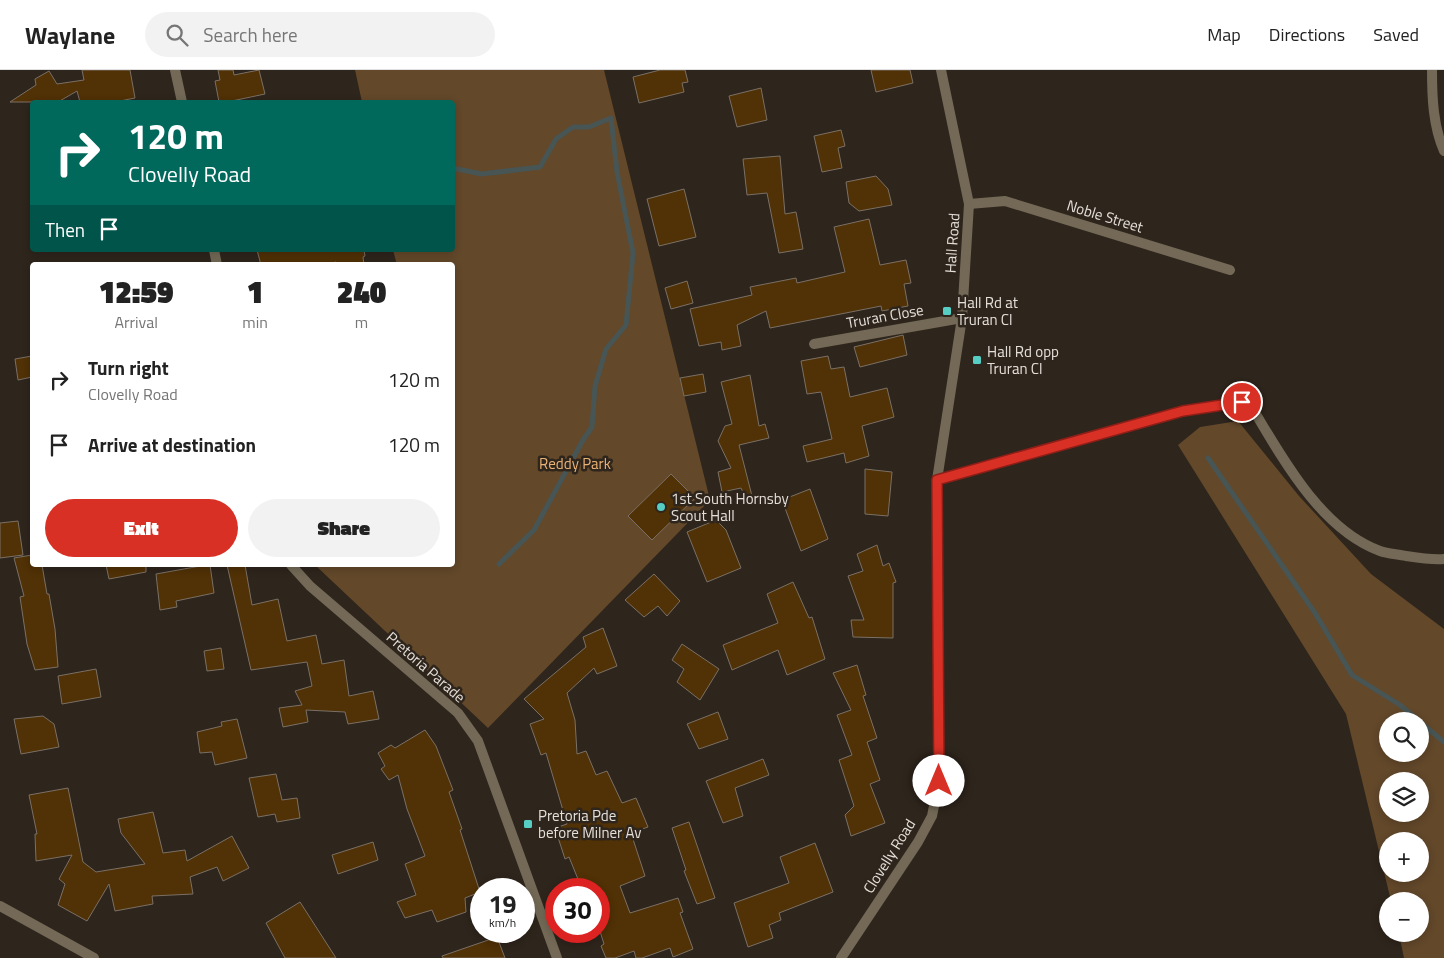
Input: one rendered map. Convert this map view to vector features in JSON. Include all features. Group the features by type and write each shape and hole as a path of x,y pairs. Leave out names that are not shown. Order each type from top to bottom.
{"street":[{"path":"175,70 182,100"},
{"name":"Hall Road","path":"937,480 962,318 969,204 941,70"},
{"path":"1432,70 1432,87 1438,136 1444,151"},
{"name":"Noble Street","path":"969,204 1005,201 1230,270"},
{"name":"Truran Close","path":"814,344 962,318"},
{"path":"937,480 1183,411 1242,402 1250,404 1306,492 1330,518 1355,538 1380,551 1429,560 1444,559"},
{"name":"Clovelly Road","path":"841,958 918,842 932,816 939,781 937,480"},
{"name":"Pretoria Parade","path":"293,567 310,586 458,713 478,741 557,958"},
{"path":"0,906 94,958"}],"green space":[{"name":"Reddy Park","path":"355,70 604,70 710,500 488,728 317,567 455,567 455,262 396,262 394,252 455,252 455,100 362,100"},
{"path":"1238,421 1299,496 1371,574 1444,629 1444,958 1404,958 1401,942 1429,942 1429,892 1389,892 1386,882 1429,882 1429,832 1379,832 1379,851 1346,714 1178,445 1200,427"}],"building":[{"path":"82,70 130,70 135,98 125,100 79,100 77,91 61,100 10,102 36,85 35,79 49,71 57,84 84,80"},
{"path":"218,70 233,70 234,75 259,70 265,94 236,100 219,100 215,81 220,80"},
{"path":"660,70 685,70 688,82 682,83 684,92 639,103 633,77"},
{"path":"871,70 910,70 913,83 876,92"},
{"path":"761,88 767,120 737,127 729,96"},
{"path":"841,130 845,146 838,148 842,168 822,172 814,136"},
{"path":"780,156 785,214 796,212 803,249 779,253 767,193 747,195 743,159"},
{"path":"876,176 888,189 892,205 859,211 849,203 846,182"},
{"path":"684,189 696,237 659,246 647,199"},
{"path":"869,219 880,265 906,260 911,283 904,284 908,306 882,311 881,306 770,328 766,311 737,325 741,346 722,350 721,342 699,346 690,309 752,295 750,287 796,278 797,283 845,272 834,227"},
{"path":"258,252 364,252 365,256 363,257 364,262 260,262"},
{"path":"687,281 693,303 671,309 665,288"},
{"path":"903,335 907,355 860,367 854,347"},
{"path":"30,356 30,377 18,380 15,359"},
{"path":"828,356 831,369 844,367 850,397 887,388 894,417 862,426 869,456 846,463 844,453 807,462 803,446 832,439 821,392 807,394 801,361"},
{"path":"703,374 706,392 684,396 680,378"},
{"path":"750,375 759,426 765,424 769,438 739,445 752,496 746,498 741,488 722,492 718,472 731,468 718,441 725,426 732,424 721,382"},
{"path":"865,469 892,472 888,516 865,514"},
{"name":"1st South Hornsby Scout Hall","path":"671,474 695,498 652,540 628,516"},
{"path":"810,489 828,539 801,551 782,500"},
{"path":"716,520 726,530 741,568 707,582 687,532"},
{"path":"18,521 23,555 0,558 0,523"},
{"path":"877,545 883,566 889,563 896,582 893,583 893,638 853,637 851,620 864,620 848,576 863,571 857,554"},
{"path":"30,555 30,567 42,567 55,629 58,667 35,670 27,644 20,597 24,596 14,558"},
{"path":"106,567 146,567 146,572 109,579"},
{"path":"195,567 210,567 214,593 176,601 177,607 160,610 156,574"},
{"path":"227,567 245,567 252,605 278,599 287,641 316,635 322,664 344,660 349,696 373,691 379,719 348,724 345,712 306,710 308,722 283,727 279,708 302,705 295,691 312,686 307,662 251,670"},
{"path":"654,574 680,601 667,616 658,606 644,617 625,600"},
{"path":"793,582 809,618 812,617 825,659 787,675 778,650 732,670 723,645 778,623 767,594"},
{"path":"603,628 617,666 597,674 594,668 567,693 575,720 577,754 586,751 596,775 607,771 622,803 636,798 648,827 631,833 645,876 620,886 630,913 678,898 683,912 680,913 693,949 673,957 670,948 642,958 636,958 634,951 615,958 606,958 601,946 604,943 610,943 610,878 578,878 569,857 565,859 555,828 567,824 546,753 541,755 530,724 544,719 524,699 586,647 583,637"},
{"path":"682,644 719,669 700,700 677,682 684,669 672,660"},
{"path":"221,648 224,669 207,671 204,651"},
{"path":"857,665 866,695 863,696 877,738 867,742 880,780 870,784 885,823 851,836 845,815 854,806 839,760 852,755 837,715 851,710 833,673"},
{"path":"96,669 101,697 62,704 58,676"},
{"path":"718,712 728,739 699,749 687,724"},
{"path":"43,716 54,724 59,747 21,754 14,719"},
{"path":"237,719 247,758 215,765 212,752 200,753 197,732 222,726 221,722"},
{"path":"425,730 436,746 453,790 449,792 462,829 460,830 475,878 470,878 470,896 465,898 466,912 437,922 432,910 405,918 397,902 416,895 405,864 425,856 407,809 398,775 389,780 381,769 385,766 378,753 391,745 395,748"},
{"path":"763,759 769,775 735,788 743,816 723,823 706,781"},
{"path":"276,774 282,800 297,798 300,818 277,822 275,814 258,817 249,778"},
{"path":"68,788 83,862 96,872 145,864 121,833 118,819 153,812 163,853 185,850 187,861 232,836 249,868 223,881 217,867 190,877 193,894 152,896 153,904 115,911 109,884 87,921 58,905 65,884 59,879 72,855 36,861 35,834 37,834 29,795"},
{"path":"689,822 715,898 697,904 684,871 686,870 672,828"},
{"path":"373,842 378,860 338,874 332,855"},
{"path":"815,843 833,892 779,913 781,920 769,925 773,938 748,947 734,903 789,883 780,857"},
{"path":"300,902 336,958 285,958 266,923"},
{"path":"480,943 499,943 505,958 443,958 442,956"}],"waterway":[{"path":"455,169 482,174 540,167 556,139 573,127 589,127 611,118 617,172 633,253 626,325 606,349 595,386 592,427 534,530 499,564"},
{"path":"1208,458 1315,613 1352,675 1408,712"},
{"path":"1429,730 1444,742"}],"place":[{"name":"Hall Rd at Truran Cl","path":"947,311"},
{"name":"Hall Rd opp Truran Cl","path":"977,360"},
{"name":"1st South Hornsby Scout Hall","path":"661,507"},
{"name":"Pretoria Pde before Milner Av","path":"528,824"}],"route":[{"path":"939,781 937,480 1183,411 1242,402"}]}
